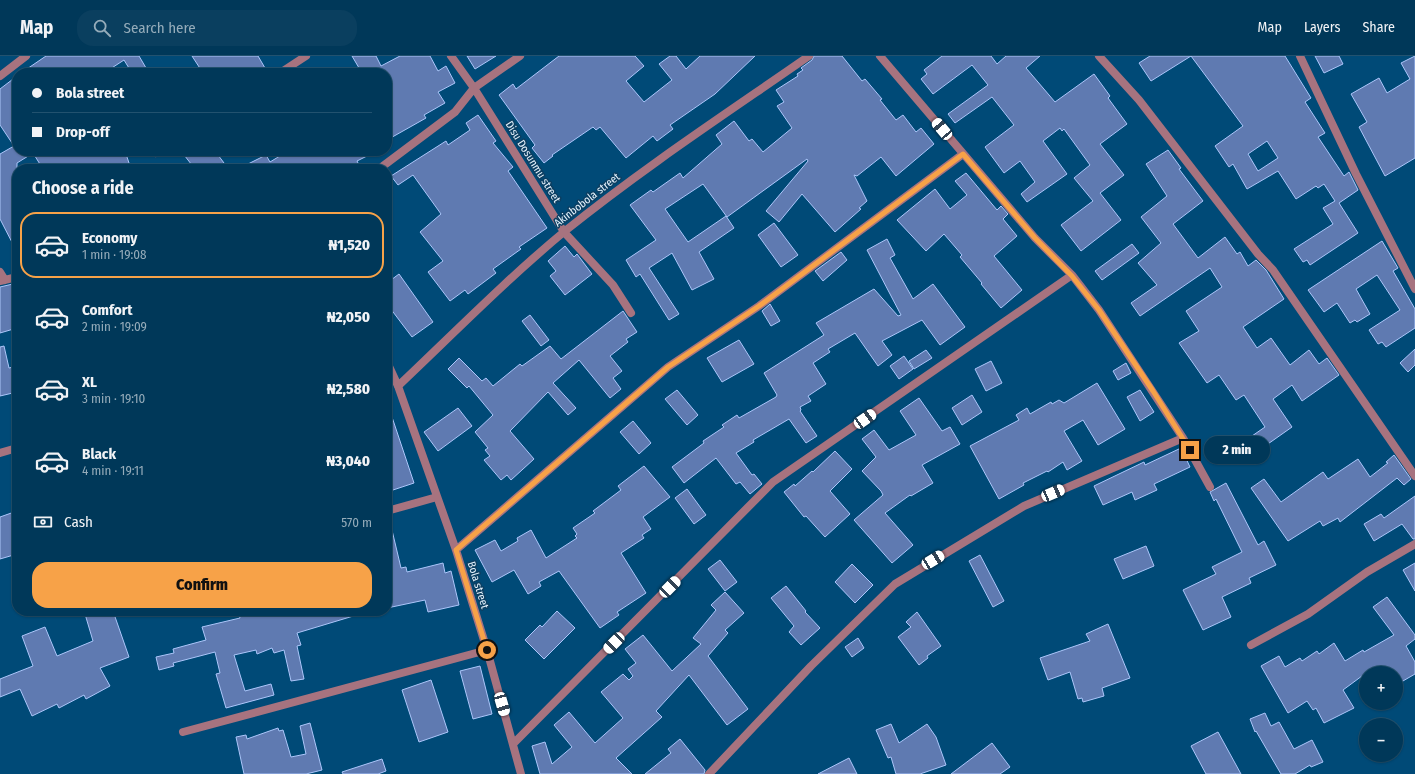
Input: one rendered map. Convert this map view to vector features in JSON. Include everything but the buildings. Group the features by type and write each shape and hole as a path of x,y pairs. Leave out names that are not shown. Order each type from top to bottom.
{"street":[{"path":"0,76 26,56"},
{"path":"288,68 306,56"},
{"name":"Disu Dosunmu street","path":"451,56 474,88 564,232 613,285 632,313"},
{"path":"386,164 455,112 474,88 520,56"},
{"name":"Akinbobola street","path":"398,386 468,319 564,232 632,179 809,56"},
{"path":"880,56 1035,238 1072,276 1122,344 1183,438 1210,487"},
{"path":"1100,56 1139,100 1258,254 1274,270 1415,476"},
{"path":"1300,56 1336,134 1415,289"},
{"path":"456,550 668,367 759,306 963,154"},
{"path":"0,272 2,280 12,278"},
{"path":"513,744 773,482 1072,276"},
{"name":"Bola street","path":"392,373 456,550 487,650 521,774"},
{"path":"709,774 811,666 895,584 1024,506 1183,438"},
{"path":"0,453 12,449"},
{"path":"392,510 437,497"},
{"path":"1251,646 1308,614 1367,572 1415,544"},
{"path":"183,732 487,650"}],"route":[{"path":"487,650 456,550 668,367 759,306 963,154 1035,238 1072,276 1099,310 1190,450"}]}
